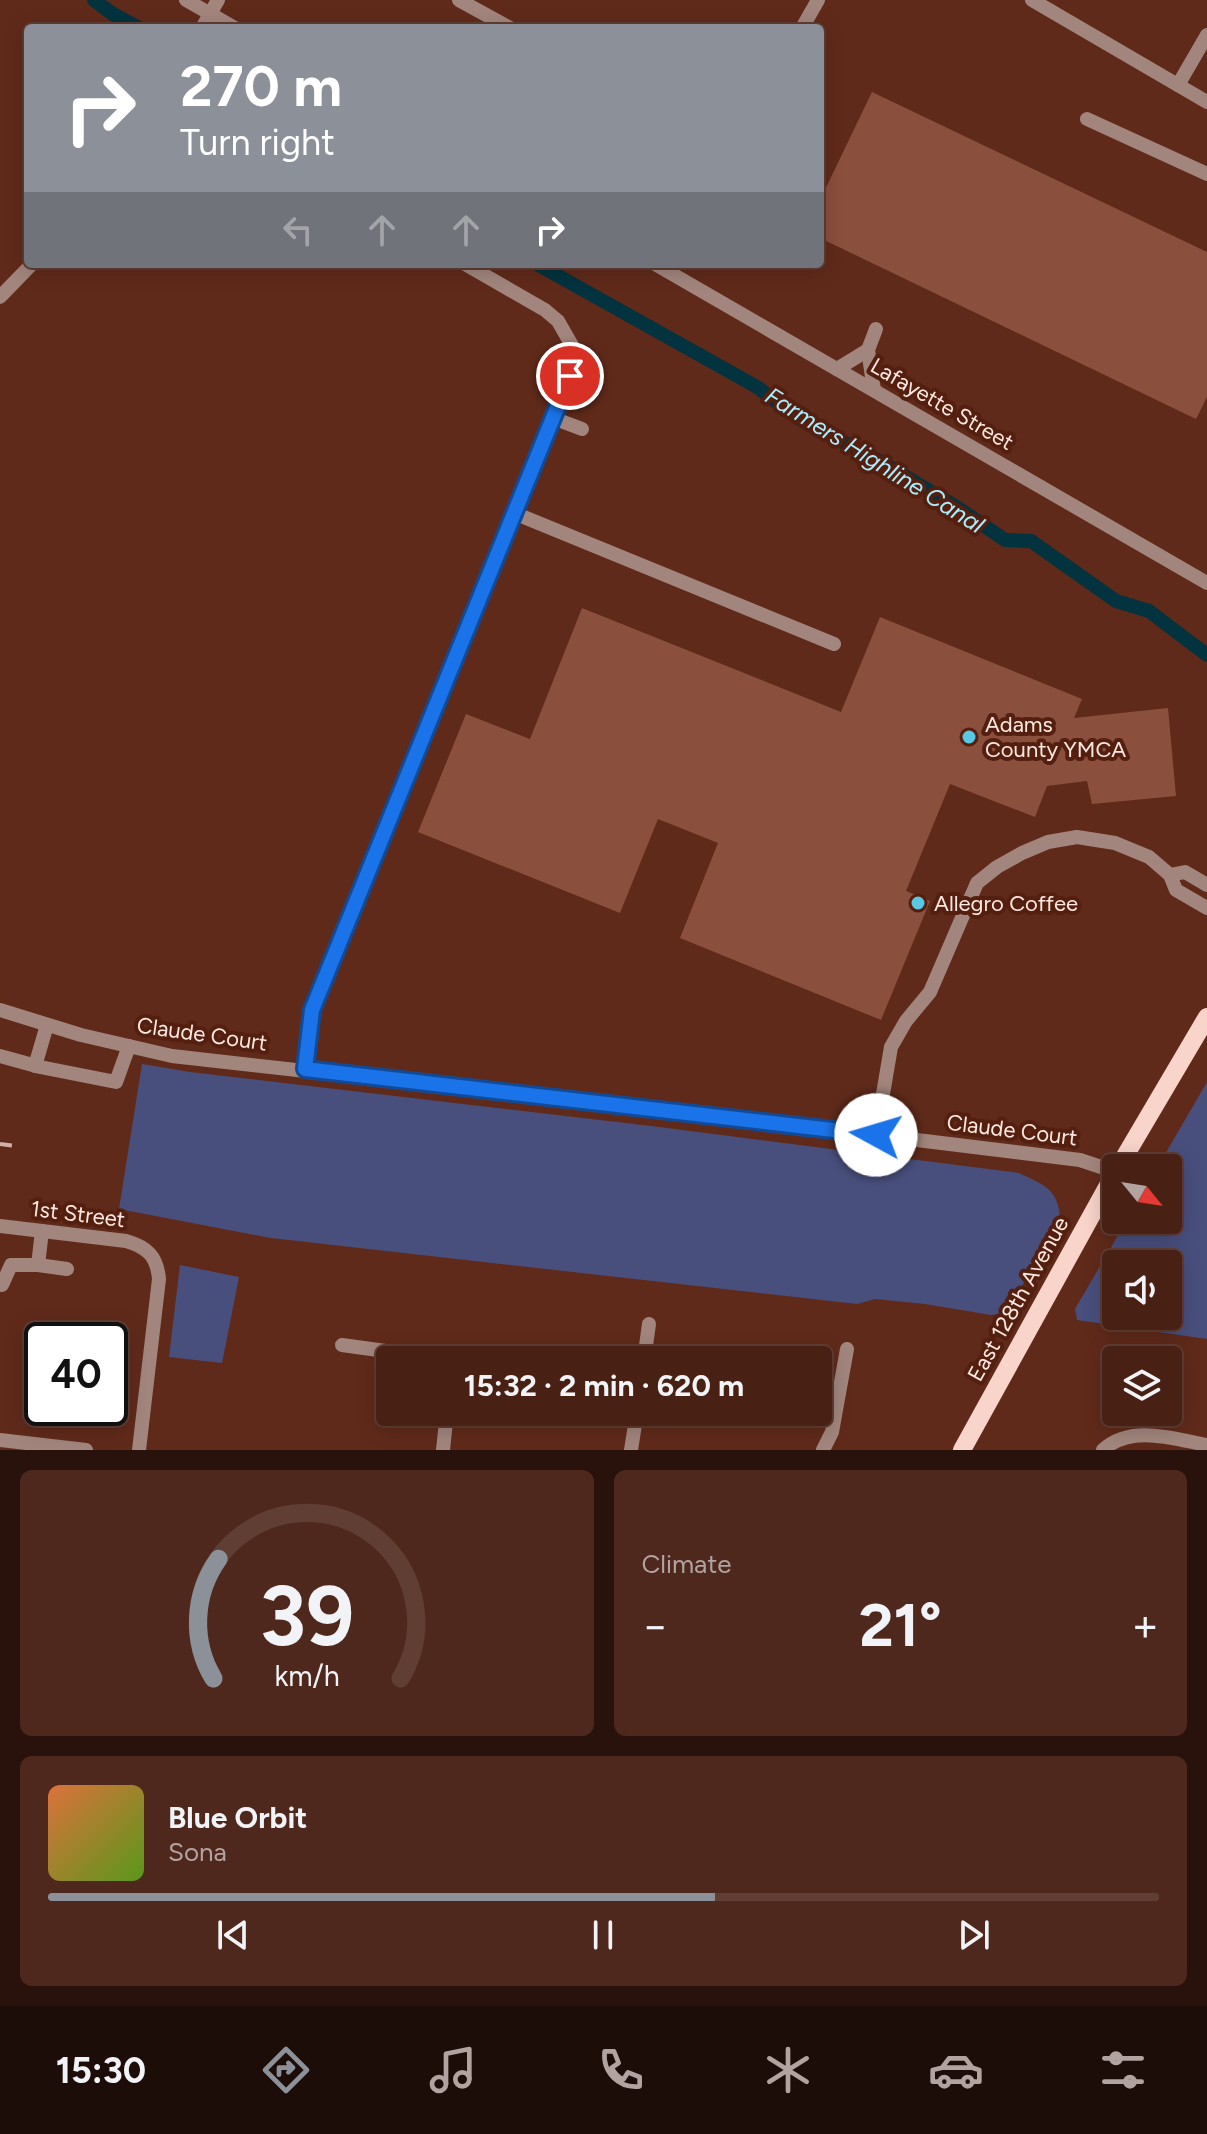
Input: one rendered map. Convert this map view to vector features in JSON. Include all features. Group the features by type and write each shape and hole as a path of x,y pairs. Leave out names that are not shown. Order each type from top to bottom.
{"main road":[{"name":"East 128th Avenue","path":"1126,1154 1207,1017"},
{"name":"East 128th Avenue","path":"962,1450 1102,1195"}],"street":[{"path":"186,0 228,24"},
{"path":"204,24 218,0"},
{"path":"459,0 503,24"},
{"path":"804,24 818,0"},
{"path":"1032,0 1207,102"},
{"path":"1178,85 1207,35"},
{"path":"1087,119 1207,174"},
{"path":"0,297 28,268"},
{"path":"305,1069 312,1010 578,356 558,321 545,310 472,268"},
{"name":"Lafayette Street","path":"666,268 1207,583"},
{"path":"874,390 868,350 876,329"},
{"path":"837,369 868,350"},
{"path":"553,418 582,429"},
{"path":"514,513 834,644"},
{"path":"876,1135 891,1047 935,983 977,883 997,867 1048,842 1077,837 1115,843 1149,857 1170,875 1176,890 1207,908"},
{"path":"1170,875 1185,872 1207,885"},
{"name":"Claude Court","path":"0,1010 172,1056 876,1135 1080,1160 1102,1166"},
{"path":"35,1066 47,1025"},
{"path":"0,1056 116,1082 129,1046"},
{"name":"1st Street","path":"0,1226 126,1241 149,1251 156,1260 159,1279 139,1450"},
{"path":"38,1265 42,1231"},
{"path":"2,1285 11,1265 67,1269"},
{"path":"646,1346 649,1324"},
{"path":"342,1345 376,1350"},
{"path":"823,1450 832,1432 847,1349"},
{"path":"443,1450 446,1426"},
{"path":"631,1450 635,1426"},
{"path":"1103,1450 1119,1439 1144,1435 1207,1445"},
{"path":"0,1440 86,1450"}],"shaded area":[{"path":"142,1064 1019,1173 1048,1189 1057,1201 1060,1220 1011,1305 1002,1313 991,1315 925,1304 875,1299 857,1304 271,1238 119,1209"},
{"path":"1207,1082 1207,1339 1145,1330 1182,1330 1182,1250 1109,1250 1119,1234 1182,1234 1182,1154 1165,1154"},
{"path":"1102,1263 1102,1324 1077,1320 1075,1309"},
{"path":"180,1265 239,1277 222,1363 169,1357"}],"building":[{"path":"872,92 1207,252 1207,397 1196,419 824,240 824,192"},
{"path":"582,608 841,712 880,617 1082,699 1074,718 1168,708 1176,796 1092,804 1087,781 1047,786 1035,817 950,784 906,891 930,901 881,1020 680,938 718,843 658,819 620,913 418,832 466,714 530,739"}],"waterway":[{"name":"Farmers Highline Canal","path":"94,0 132,24"},
{"name":"Farmers Highline Canal","path":"544,268 757,387 798,418 881,462 1005,540 1031,541 1116,601 1149,611 1207,655"}],"railway":[{"path":"0,1144 15,1146"}],"place":[{"name":"Adams County YMCA","path":"969,737"},
{"name":"Allegro Coffee","path":"918,903"}],"route":[{"path":"570,376 312,1010 305,1069 876,1135"}]}
